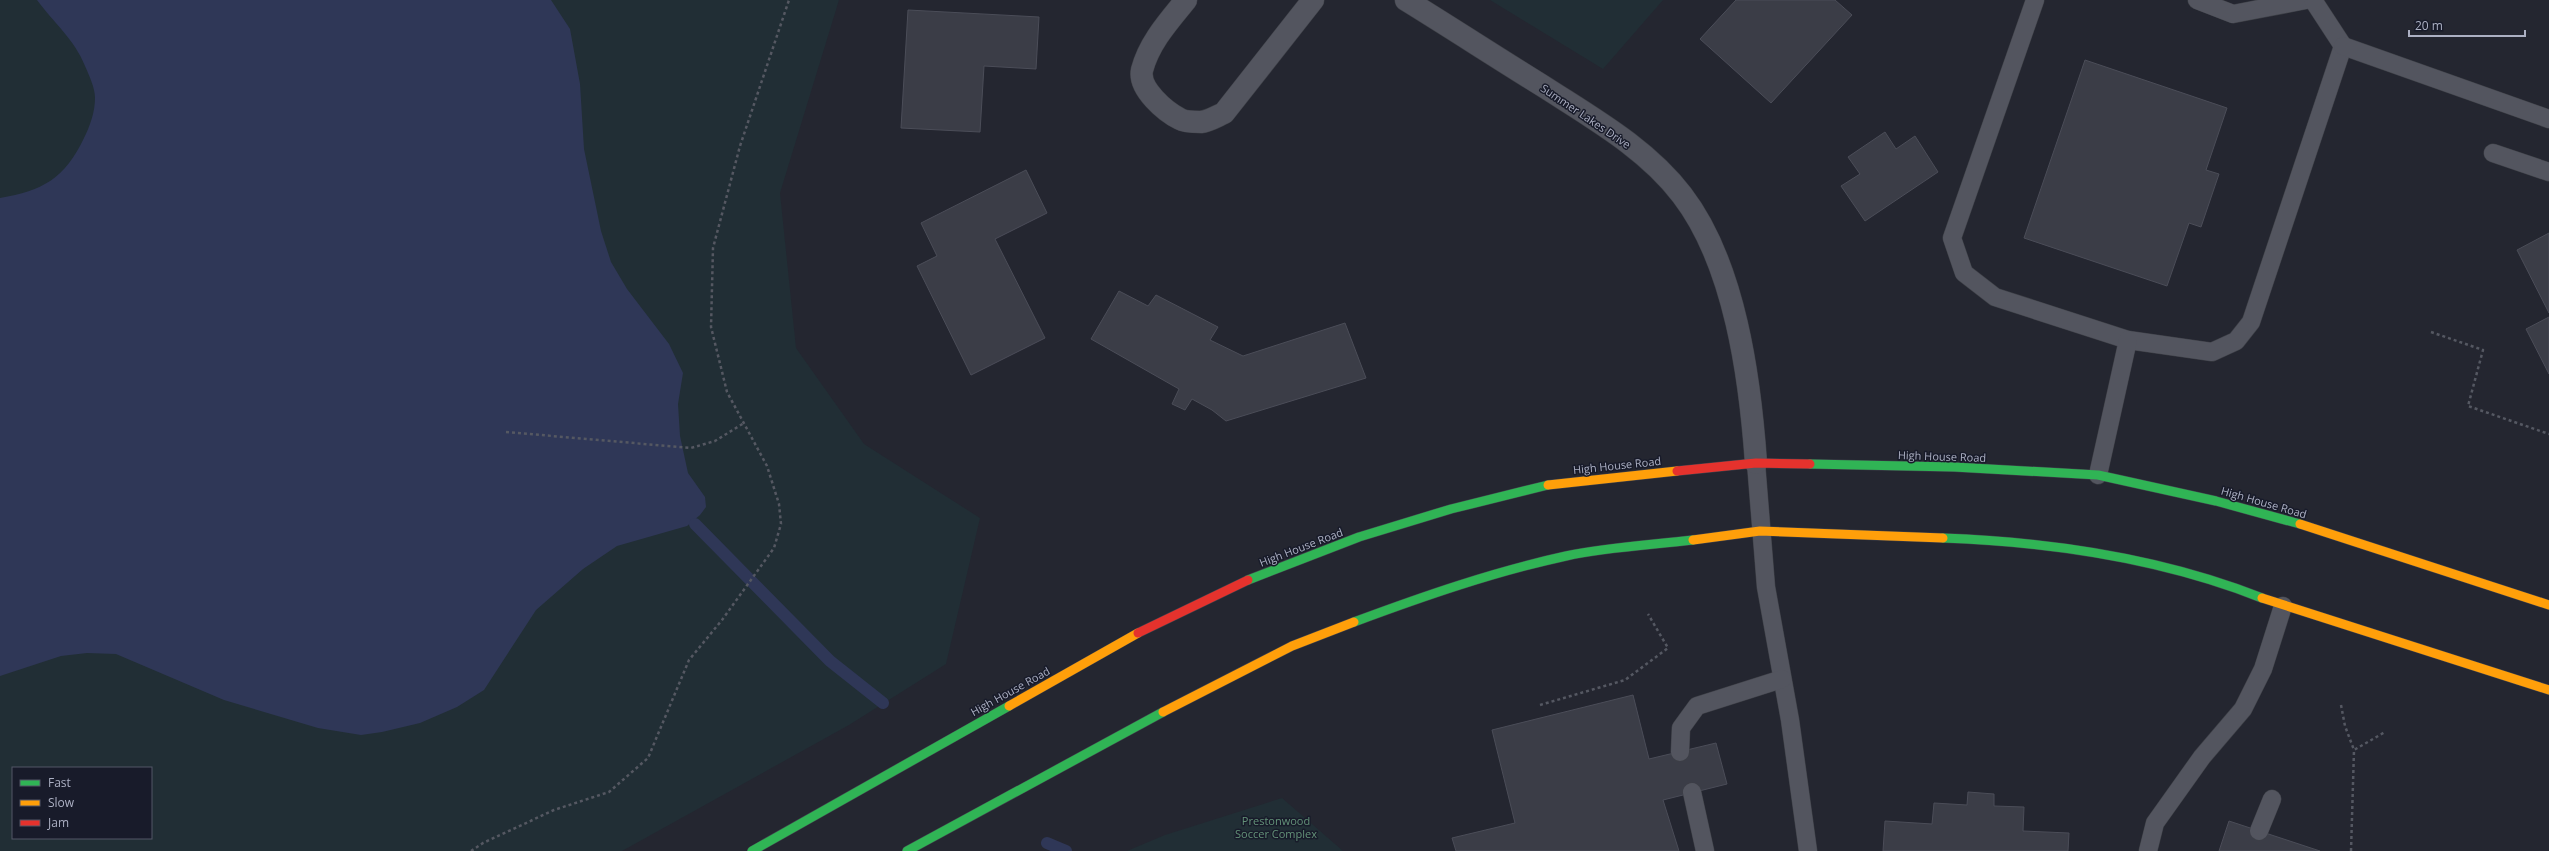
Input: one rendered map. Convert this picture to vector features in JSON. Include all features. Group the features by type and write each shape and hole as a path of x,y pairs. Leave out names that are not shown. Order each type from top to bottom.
{"main road":[{"name":"High House Road","path":"752,851 1149,627 1255,577 1359,537 1451,509 1544,485 1756,463 1954,467 2098,475 2216,501 2333,534 2549,605"},
{"path":"908,851 1129,729 1292,646 1421,597 1494,574 1568,556 1760,531 1976,539 2082,551 2156,563 2222,582 2284,606 2549,690"}],"street":[{"path":"1186,0 1159,34 1148,52 1142,73 1147,89 1158,104 1181,120 1202,122 1224,113 1314,0"},
{"name":"Summer Lakes Drive","path":"1406,0 1612,131 1658,167 1683,196 1706,232 1736,318 1752,410 1756,463"}],"lane":[{"path":"2035,0 1952,238 1964,273 1995,296 2128,340 2212,352 2236,342 2250,322 2343,46"},
{"path":"2197,0 2233,14 2306,0"},
{"path":"2313,0 2343,46 2549,119"},
{"path":"2493,153 2549,172"},
{"path":"2098,475 2128,340"},
{"path":"1756,463 1760,531 1766,587 1782,679 1808,851"},
{"path":"2148,851 2155,823 2202,757 2243,709 2263,669 2284,606"},
{"path":"1680,752 1681,728 1697,706 1782,679"},
{"path":"1692,792 1705,851"},
{"path":"2259,831 2272,799"}],"path":[{"path":"471,851 483,843 554,810 609,792 648,758 689,660 722,620 774,548 781,524 779,504 767,466 727,392 711,327 713,248 740,146 789,0"},
{"path":"2431,332 2483,350 2468,406 2549,434"},
{"path":"506,432 691,448 715,442 744,423"},
{"path":"1540,705 1625,680 1668,648 1648,614"},
{"path":"2341,705 2345,726 2354,750 2351,851"},
{"path":"2354,750 2385,732"}],"green space":[{"path":"0,0 839,0 780,193 796,348 864,444 980,518 946,664 849,725 622,851 0,851"},
{"path":"1490,0 1663,0 1603,69"},
{"name":"Prestonwood Soccer Complex","path":"1282,798 1343,851 1127,851 1165,835"}],"water":[{"path":"37,0 551,0 570,29 580,84 584,149 601,231 611,262 627,289 669,344 683,373 678,404 680,436 688,473 705,497 706,507 700,515 687,526 617,546 583,569 536,610 484,690 457,707 420,723 382,732 361,735 318,728 224,700 116,654 87,653 61,656 0,676 0,198 29,191 51,180 60,173 77,152 84,138 92,119 95,103 93,86 76,48"}],"building":[{"path":"1736,0 1835,0 1852,15 1771,103 1700,39"},
{"path":"908,10 1039,17 1036,69 984,66 980,132 901,128"},
{"path":"2085,60 2227,108 2206,170 2219,174 2201,227 2189,223 2167,286 2024,238"},
{"path":"1885,132 1896,149 1915,136 1938,172 1865,221 1841,186 1860,174 1848,157"},
{"path":"1026,170 1047,213 995,239 1045,338 971,375 917,266 937,256 921,223"},
{"path":"2549,233 2549,313 2517,250"},
{"path":"1119,291 1148,306 1156,295 1218,327 1210,340 1243,356 1345,323 1366,378 1226,421 1212,410 1192,399 1185,410 1172,404 1179,389 1091,339"},
{"path":"2549,317 2549,374 2526,329"},
{"path":"1633,695 1649,759 1716,743 1727,784 1663,800 1679,851 1456,851 1452,838 1515,823 1492,730"},
{"path":"1968,792 1994,794 1994,806 2024,807 2023,831 2069,833 2068,851 1883,851 1885,821 1932,824 1934,803 1967,805"},
{"path":"2229,821 2320,851 2219,851"}],"waterway":[{"path":"695,524 830,661 883,703"},
{"path":"1047,843 1066,851"}],"traffic: fast":[{"path":"1810,464 1954,467 2098,475 2216,501 2300,524"},
{"path":"1248,580 1359,537 1451,509 1548,485"},
{"path":"1943,538 2025,543 2106,554 2185,572 2262,598"},
{"path":"1354,622 1459,585 1539,562 1597,550 1693,540"},
{"path":"752,851 1009,706"},
{"path":"907,851 1163,712"}],"traffic: slow":[{"path":"1548,485 1677,471"},
{"path":"2300,524 2549,605"},
{"path":"1693,540 1760,531 1943,538"},
{"path":"2262,598 2549,690"},
{"path":"1163,712 1292,646 1354,622"},
{"path":"1009,706 1138,633"}],"traffic: jam":[{"path":"1677,471 1756,463 1810,464"},
{"path":"1138,633 1248,580"}]}
